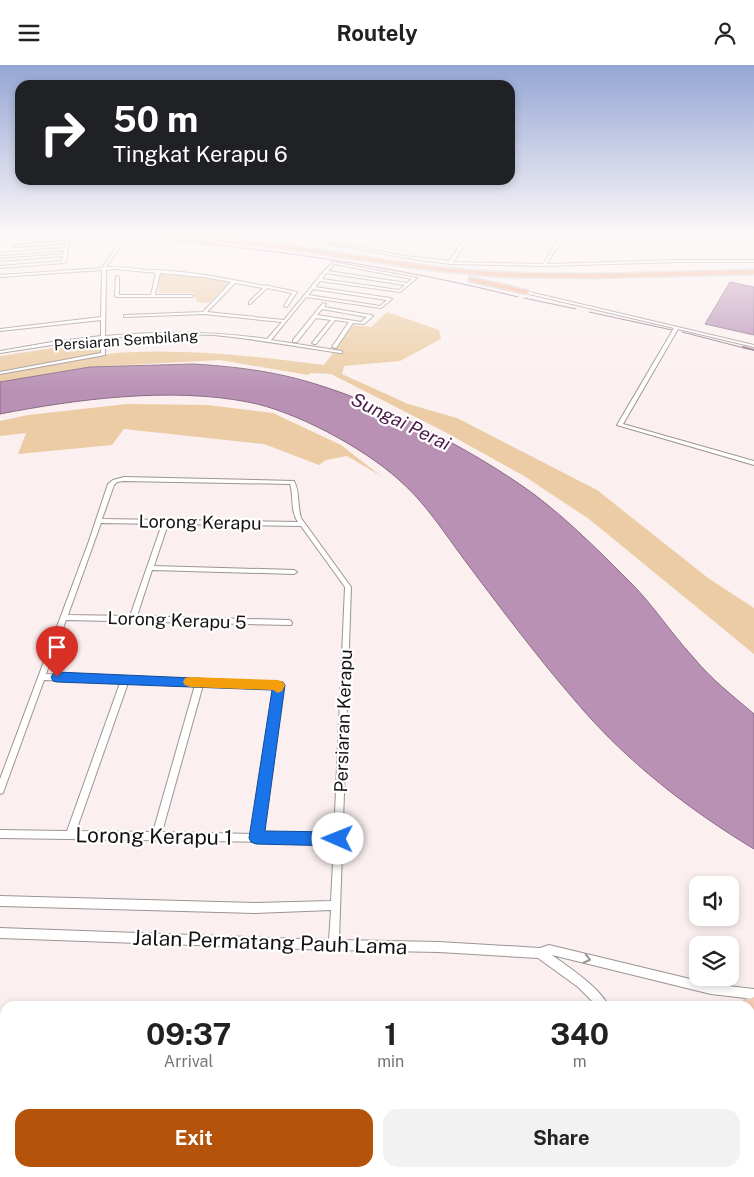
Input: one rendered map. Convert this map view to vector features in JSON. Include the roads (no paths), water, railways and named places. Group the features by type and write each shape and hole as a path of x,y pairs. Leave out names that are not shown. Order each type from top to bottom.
{"highway":[{"path":"502,287 526,292"}],"street":[{"path":"0,373 103,353 104,287"},
{"path":"116,287 116,296 191,296"},
{"path":"153,295 155,287"},
{"path":"204,313 228,287"},
{"path":"250,303 266,287"},
{"path":"271,287 295,293 286,306"},
{"path":"370,287 400,291 405,287"},
{"path":"268,341 285,321 305,296 312,288 390,299 381,307 305,296"},
{"path":"526,292 754,346"},
{"path":"295,341 328,299"},
{"path":"314,316 362,323 371,316 321,308"},
{"path":"126,316 204,313 285,321"},
{"path":"0,330 103,318"},
{"path":"314,343 334,319"},
{"path":"334,347 352,322"},
{"path":"677,328 620,425 754,463"},
{"name":"Persiaran Sembilang","path":"0,353 102,339 196,334 268,341 340,353"},
{"path":"0,790 100,521 109,489 115,481 214,479 292,482 294,486 295,511 301,524"},
{"name":"Lorong Kerapu","path":"100,521 301,524"},
{"path":"133,618 166,521"},
{"name":"Persiaran Kerapu","path":"301,524 348,587 334,945"},
{"path":"150,568 294,572"},
{"name":"Lorong Kerapu 5","path":"64,617 288,623"},
{"path":"42,677 278,685 256,838"},
{"path":"70,835 125,680"},
{"path":"156,837 200,682"},
{"name":"Lorong Kerapu 1","path":"0,834 338,839"},
{"path":"0,901 255,908 336,905"},
{"name":"Jalan Permatang Pauh Lama","path":"0,933 438,947 540,953 549,950 712,989 754,994"},
{"path":"540,953 575,978 599,1001"}],"water":[{"path":"727,287 754,287 754,335 705,324"},
{"name":"Sungai Perai","path":"193,364 246,369 298,379 390,412 452,443 510,477 559,515 594,546 636,588 707,673 754,714 754,849 682,801 616,745 596,725 548,669 417,498 383,467 347,443 307,422 266,407 248,402 187,395 156,395 92,400 0,414 0,382 90,367"}],"waterway":[{"path":"474,287 518,297"},
{"path":"524,298 576,309"},
{"path":"589,312 672,330"},
{"path":"682,332 748,349"},
{"path":"743,347 754,350"}]}
